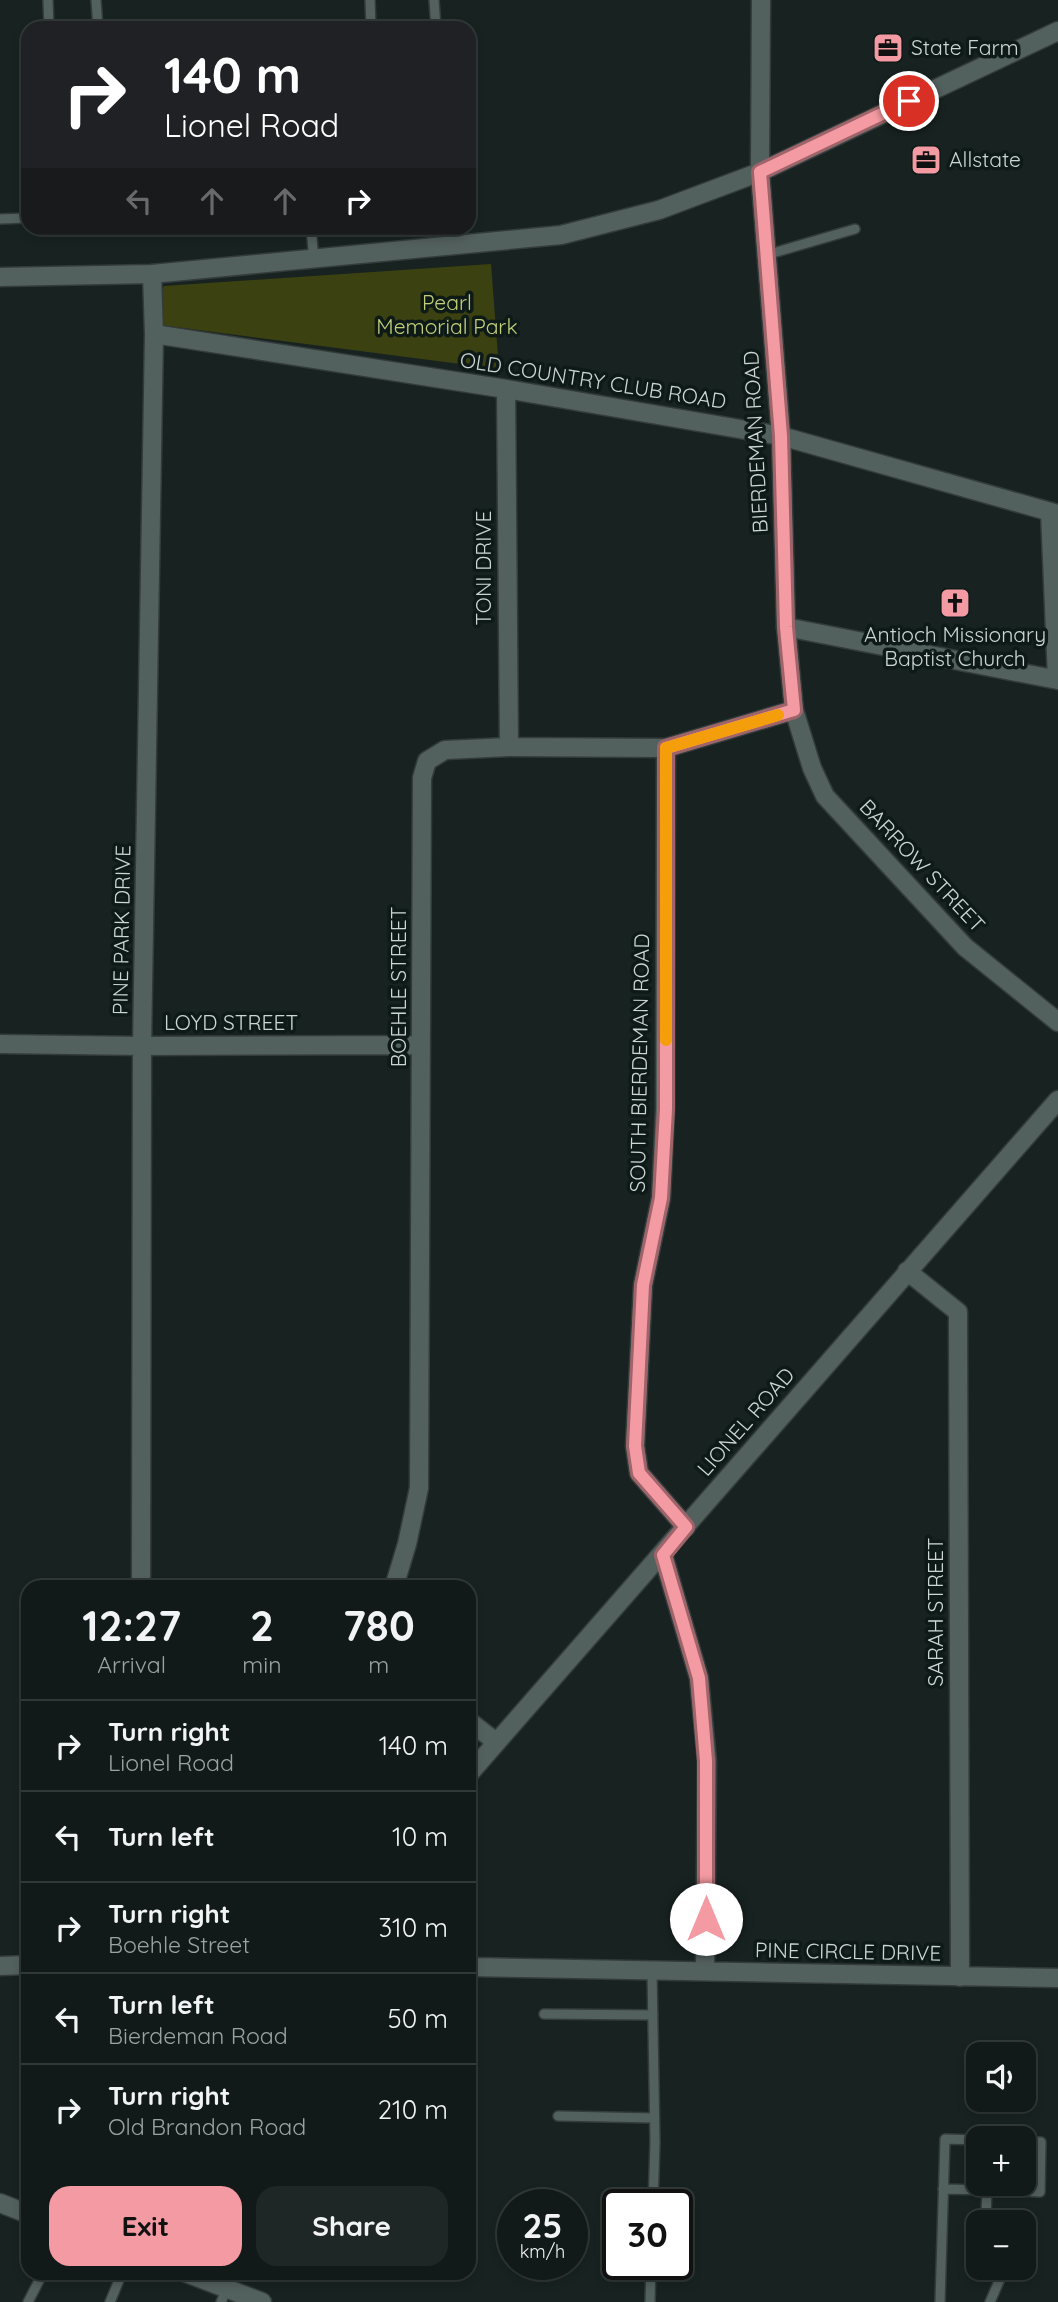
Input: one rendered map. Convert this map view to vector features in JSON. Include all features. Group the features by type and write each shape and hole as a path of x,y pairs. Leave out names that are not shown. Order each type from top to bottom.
{"street":[{"name":"BIERDEMAN ROAD","path":"761,0 760,172 781,436 786,627 794,710"},
{"path":"0,277 152,274 561,235 659,210 760,172 1058,31"},
{"name":"PINE PARK DRIVE","path":"141,1580 142,1046 154,334 152,274"},
{"name":"OLD COUNTRY CLUB ROAD","path":"154,334 506,389 781,436 1054,513"},
{"name":"TONI DRIVE","path":"506,389 509,747"},
{"path":"786,627 1058,680 1054,513"},
{"name":"BOEHLE STREET","path":"396,1580 419,1488 422,778 427,761 445,750 509,747 666,748 794,710"},
{"name":"BARROW STREET","path":"794,710 812,768 825,796 965,947 1058,1022"},
{"name":"SOUTH BIERDEMAN ROAD","path":"666,748 666,1109 661,1198 643,1285 635,1446 639,1473 686,1527"},
{"name":"LOYD STREET","path":"0,1044 421,1045"},
{"name":"LIONEL ROAD","path":"476,1766 663,1555 1058,1100"},
{"name":"SARAH STREET","path":"907,1271 958,1312 960,1977"},
{"path":"663,1555 699,1678 706,1761 705,1971"},
{"path":"476,1726 496,1742"},
{"path":"0,1966 21,1965"},
{"name":"PINE CIRCLE DRIVE","path":"476,1967 1058,1978"},
{"path":"0,2203 21,2211"},
{"path":"198,2280 224,2295 262,2302"}],"lane":[{"path":"48,0 49,21"},
{"path":"96,0 98,21"},
{"path":"370,0 371,21"},
{"path":"434,0 436,21"},
{"path":"0,219 21,218"},
{"path":"766,255 855,229"},
{"path":"312,235 314,260"},
{"path":"448,235 449,247"},
{"path":"652,1970 653,2189"},
{"path":"544,2014 653,2015"},
{"path":"558,2116 654,2118"},
{"path":"940,2302 945,2139 966,2140"},
{"path":"1036,2142 1041,2142 1040,2192 1036,2192"},
{"path":"943,2189 966,2190"},
{"path":"28,2302 39,2280"},
{"path":"110,2302 119,2280"},
{"path":"650,2302 651,2280"},
{"path":"990,2302 1000,2280"}],"green space":[{"name":"Pearl Memorial Park","path":"491,264 499,369 160,325 156,301 164,286"}],"slow traffic":[{"path":"666,1040 666,748 778,715"}],"place":[{"name":"State Farm","path":"888,48"},
{"name":"Allstate","path":"926,160"},
{"name":"Antioch Missionary Baptist Church","path":"955,603"}],"route":[{"path":"706,1919 706,1761 699,1678 663,1555 686,1527 639,1473 635,1446 643,1285 661,1198 666,1109 666,748 794,710 786,627 781,436 760,172 909,101"}]}
